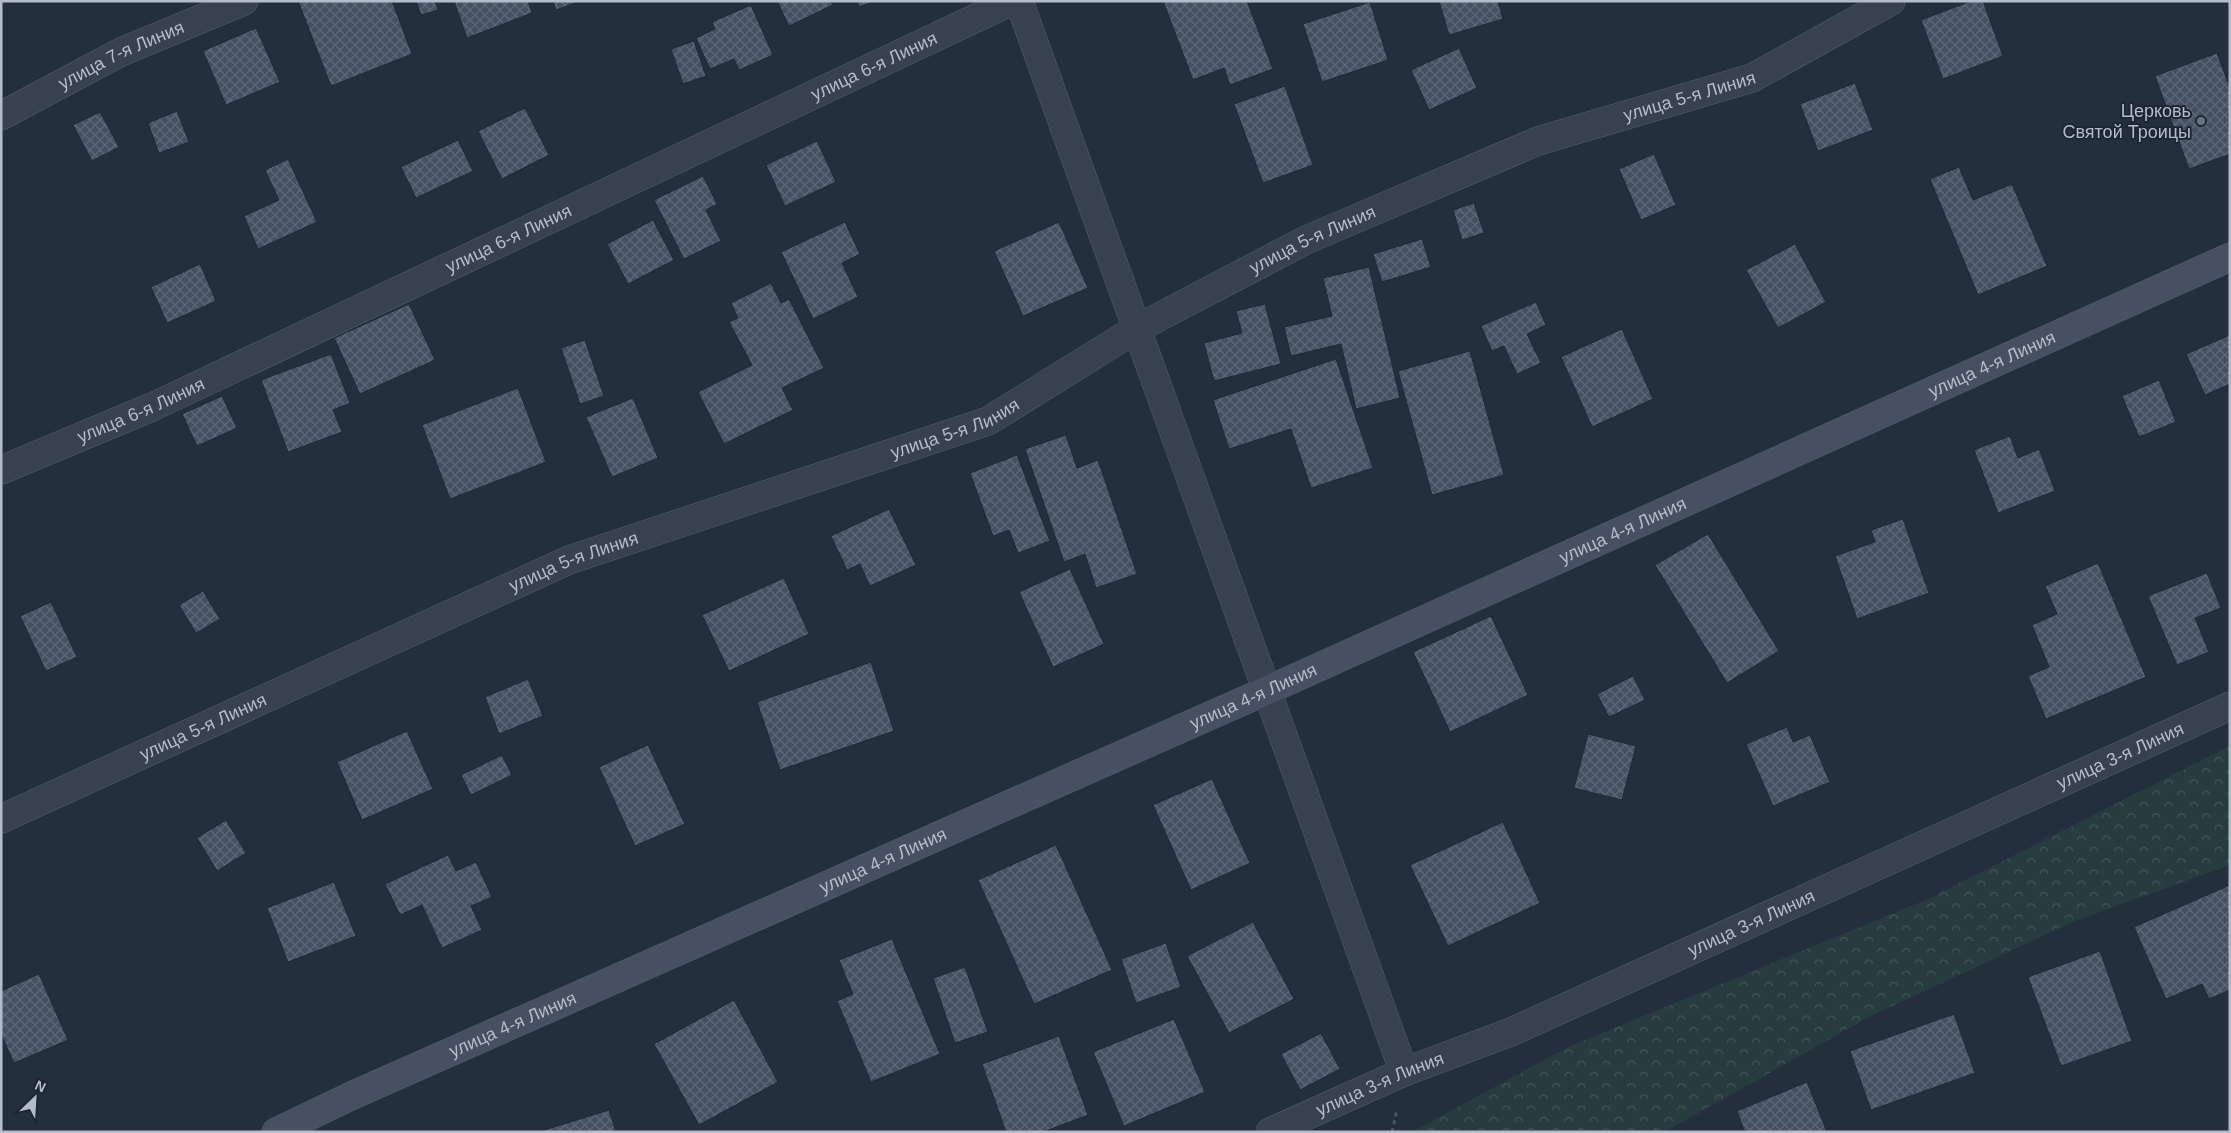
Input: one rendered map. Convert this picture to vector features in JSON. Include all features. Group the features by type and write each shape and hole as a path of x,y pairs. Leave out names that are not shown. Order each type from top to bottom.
{"street":[{"name":"улица 7-я Линия","path":"1,116 121,52 244,1"},
{"name":"улица 6-я Линия","path":"1,470 152,407 1012,1"},
{"path":"1019,1 1404,1072"},
{"name":"улица 5-я Линия","path":"1,819 569,560 988,422 1136,329 1306,240 1538,141 1752,78 1891,1"},
{"name":"улица 4-я Линия","path":"276,1132 351,1096 1268,690 2230,258"},
{"name":"улица 3-я Линия","path":"1270,1132 1404,1072 1511,1032 2230,706"}],"green space":[{"path":"2230,746 2230,865 2075,921 1871,1016 1664,1132 1412,1132 1568,1047 1926,900"}],"building":[{"path":"298,1 392,1 412,54 331,86"},
{"path":"416,1 435,1 438,10 421,15"},
{"path":"454,1 528,1 532,13 467,38"},
{"path":"553,1 580,1 556,10"},
{"path":"777,1 831,1 833,5 789,26"},
{"path":"857,1 875,1 859,7"},
{"path":"1163,1 1247,1 1273,69 1230,85 1224,68 1193,80"},
{"path":"1439,1 1498,1 1503,19 1449,35"},
{"path":"1971,1 1983,1 2003,56 1943,79 1921,20"},
{"path":"1370,2 1388,60 1322,82 1303,24"},
{"path":"751,5 773,55 739,70 734,59 710,69 696,38 715,29 712,22"},
{"path":"256,28 280,82 226,105 203,51"},
{"path":"694,41 706,76 683,84 671,49"},
{"path":"1459,48 1477,88 1429,110 1411,70"},
{"name":"Церковь Святой Троицы","path":"2217,53 2230,88 2230,154 2189,169 2155,76"},
{"path":"1855,83 1873,130 1818,151 1800,104"},
{"path":"1285,86 1313,165 1263,183 1234,104"},
{"path":"525,108 549,155 502,179 478,131"},
{"path":"177,111 189,142 159,153 148,123"},
{"path":"100,112 119,147 92,161 73,125"},
{"path":"458,140 473,171 416,198 401,167"},
{"path":"817,141 836,182 785,206 766,165"},
{"path":"1654,154 1676,205 1641,220 1619,169"},
{"path":"288,159 317,222 258,249 244,216 279,200 265,170"},
{"path":"1959,167 1973,200 2012,184 2047,266 1978,295 1930,179"},
{"path":"703,176 717,204 706,210 721,241 684,259 654,200"},
{"path":"1474,203 1484,233 1462,240 1453,210"},
{"path":"653,220 674,260 628,284 607,244"},
{"path":"845,222 860,254 842,263 858,297 813,319 781,252"},
{"path":"1059,222 1088,288 1023,316 994,251"},
{"path":"1422,239 1431,267 1382,282 1373,254"},
{"path":"1795,244 1826,302 1778,328 1746,270"},
{"path":"200,264 216,301 167,323 151,287"},
{"path":"1369,267 1400,398 1356,409 1341,344 1291,356 1284,327 1332,316 1323,278"},
{"path":"771,283 781,303 789,299 824,368 782,388 793,410 724,444 698,392 752,365 729,322 738,318 731,303"},
{"path":"1536,302 1546,325 1527,334 1541,363 1517,374 1504,346 1492,351 1481,326"},
{"path":"409,304 435,360 360,394 334,338"},
{"path":"1265,304 1281,364 1214,381 1204,343 1242,333 1236,311"},
{"path":"1622,329 1653,399 1592,427 1561,357"},
{"path":"2230,335 2230,384 2205,395 2186,354"},
{"path":"585,340 604,396 580,404 561,348"},
{"path":"1470,351 1504,475 1432,495 1398,371"},
{"path":"331,354 350,403 333,410 342,432 288,452 261,380"},
{"path":"1336,359 1373,468 1311,488 1291,429 1229,449 1213,400"},
{"path":"2159,380 2176,422 2139,437 2122,396"},
{"path":"518,388 546,462 450,499 422,425"},
{"path":"222,396 237,428 197,446 182,414"},
{"path":"633,398 658,458 612,477 586,417"},
{"path":"1066,435 1077,468 1098,460 1137,574 1096,588 1085,554 1064,562 1025,449"},
{"path":"2010,436 2018,458 2039,449 2055,491 1998,513 1974,450"},
{"path":"1017,455 1050,541 1018,553 1009,530 993,536 970,473"},
{"path":"889,509 916,565 870,586 860,564 847,570 831,536"},
{"path":"1903,519 1929,593 1857,619 1835,556 1875,542 1871,530"},
{"path":"1708,534 1779,651 1727,683 1655,565"},
{"path":"2098,563 2146,677 2046,719 2028,676 2049,667 2032,625 2057,614 2045,586"},
{"path":"1070,569 1104,644 1053,667 1019,592"},
{"path":"2207,573 2221,608 2195,618 2209,652 2177,665 2148,596"},
{"path":"784,578 809,634 729,671 702,615"},
{"path":"203,591 220,619 196,633 179,605"},
{"path":"51,602 77,657 46,671 20,616"},
{"path":"1491,616 1528,695 1450,732 1413,652"},
{"path":"871,662 894,731 780,770 757,702"},
{"path":"1633,676 1645,700 1609,717 1597,694"},
{"path":"528,679 543,716 499,734 485,697"},
{"path":"1787,727 1793,742 1810,735 1830,782 1773,806 1746,744"},
{"path":"407,731 433,789 362,820 337,762"},
{"path":"1588,734 1636,746 1622,800 1574,788"},
{"path":"648,745 685,824 635,846 599,767"},
{"path":"502,755 512,775 471,795 461,775"},
{"path":"1212,779 1250,863 1191,890 1153,805"},
{"path":"226,820 246,853 217,871 197,838"},
{"path":"1503,822 1540,903 1448,946 1410,865"},
{"path":"1056,845 1112,970 1034,1004 978,880"},
{"path":"448,855 456,871 476,862 492,897 471,906 482,930 442,948 422,905 400,915 385,884"},
{"path":"334,882 356,936 288,962 267,908"},
{"path":"2230,885 2230,990 2209,999 2202,984 2166,999 2134,927"},
{"path":"1253,922 1294,999 1229,1033 1187,956"},
{"path":"892,939 940,1054 871,1082 837,1001 853,994 839,960"},
{"path":"1166,943 1181,987 1136,1003 1121,959"},
{"path":"2100,951 2132,1041 2061,1066 2028,977"},
{"path":"965,967 988,1032 955,1043 933,978"},
{"path":"39,974 68,1040 14,1063 1,1034 1,991"},
{"path":"734,1000 778,1082 699,1125 654,1044"},
{"path":"1954,1014 1975,1073 1871,1110 1850,1051"},
{"path":"1174,1019 1205,1092 1124,1126 1093,1052"},
{"path":"1321,1033 1340,1069 1300,1090 1281,1054"},
{"path":"1059,1036 1088,1115 1043,1132 1006,1132 982,1064"},
{"path":"1807,1082 1827,1132 1745,1132 1737,1111"},
{"path":"609,1110 616,1132 538,1132"}],"place":[{"name":"Церковь Святой Троицы","path":"2201,121"}]}
